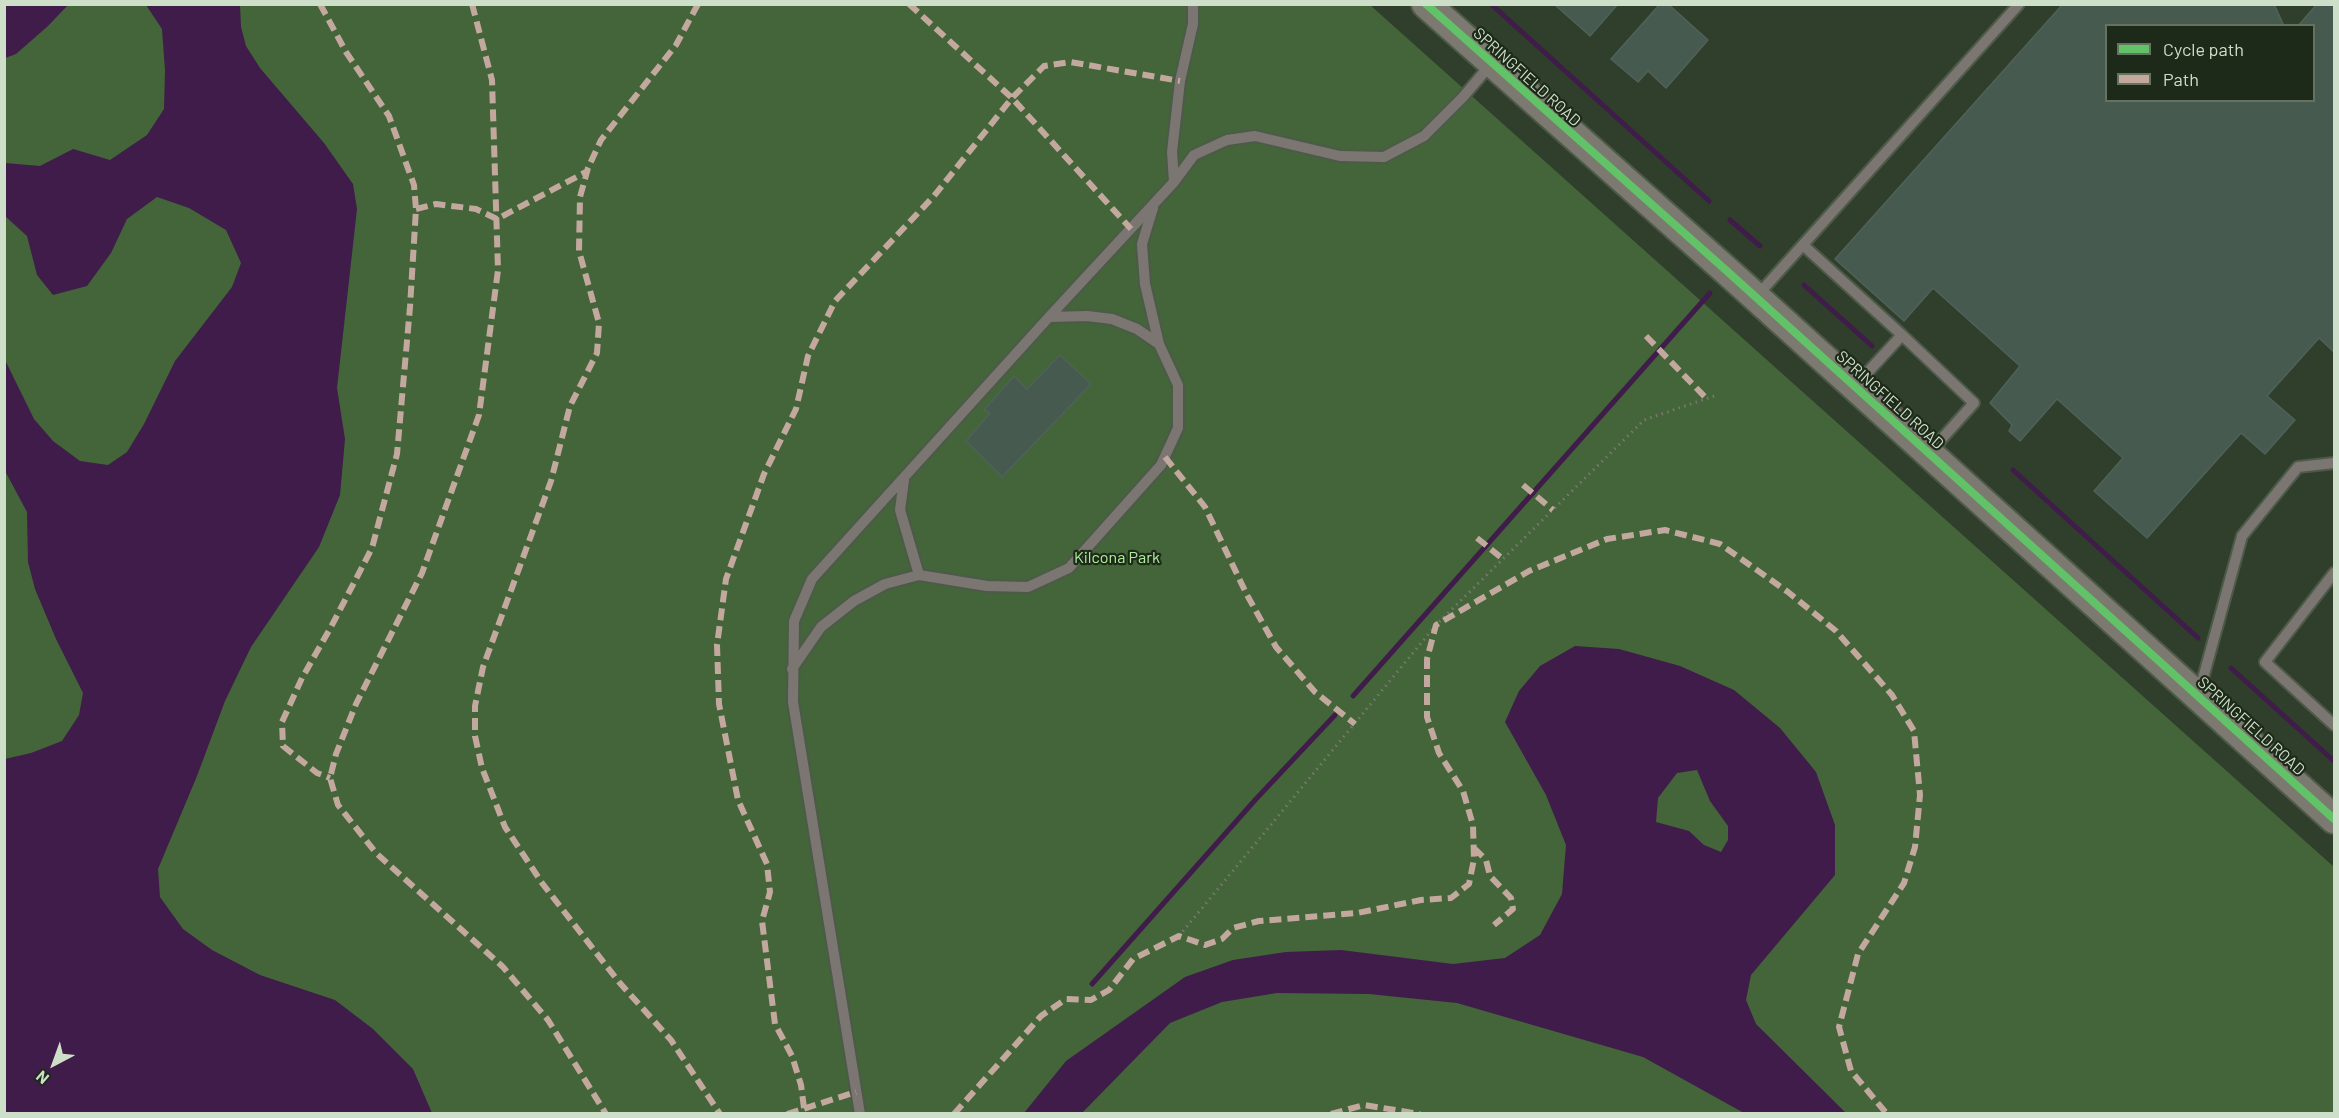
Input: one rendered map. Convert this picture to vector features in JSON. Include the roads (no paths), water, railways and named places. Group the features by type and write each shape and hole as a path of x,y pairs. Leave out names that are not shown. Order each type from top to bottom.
{"street":[{"name":"SPRINGFIELD ROAD","path":"1426,4 1756,297 2334,819"}],"lane":[{"path":"1174,182 1173,142 1180,81 1193,24 1193,4"},
{"path":"1756,297 2019,4"},
{"path":"860,1113 793,702 794,621 812,579 1174,182 1194,155 1227,140 1255,136 1340,156 1384,157 1424,136 1492,64"},
{"path":"792,669 821,627 854,601 885,584 919,575 987,586 1028,587 1069,568 1161,465 1178,428 1178,386 1159,344 1145,284 1142,244 1154,204"},
{"path":"1803,245 1974,403 1929,453"},
{"path":"1049,317 1087,316 1112,319 1137,329 1159,344"},
{"path":"1855,386 1902,335"},
{"path":"2198,696 2242,536 2298,467 2334,463"},
{"path":"904,479 900,510 919,575"},
{"path":"2334,573 2265,662 2334,725"}],"waterway":[{"path":"1491,4 1709,201"},
{"path":"1730,220 1760,246"},
{"path":"1804,285 1872,346"},
{"path":"1353,696 1710,293"},
{"path":"2013,470 2198,638"},
{"path":"2231,668 2334,761"},
{"path":"1092,984 1256,799 1335,715"}],"park label":[{"name":"Kilcona Park","path":"1117,558"}]}
